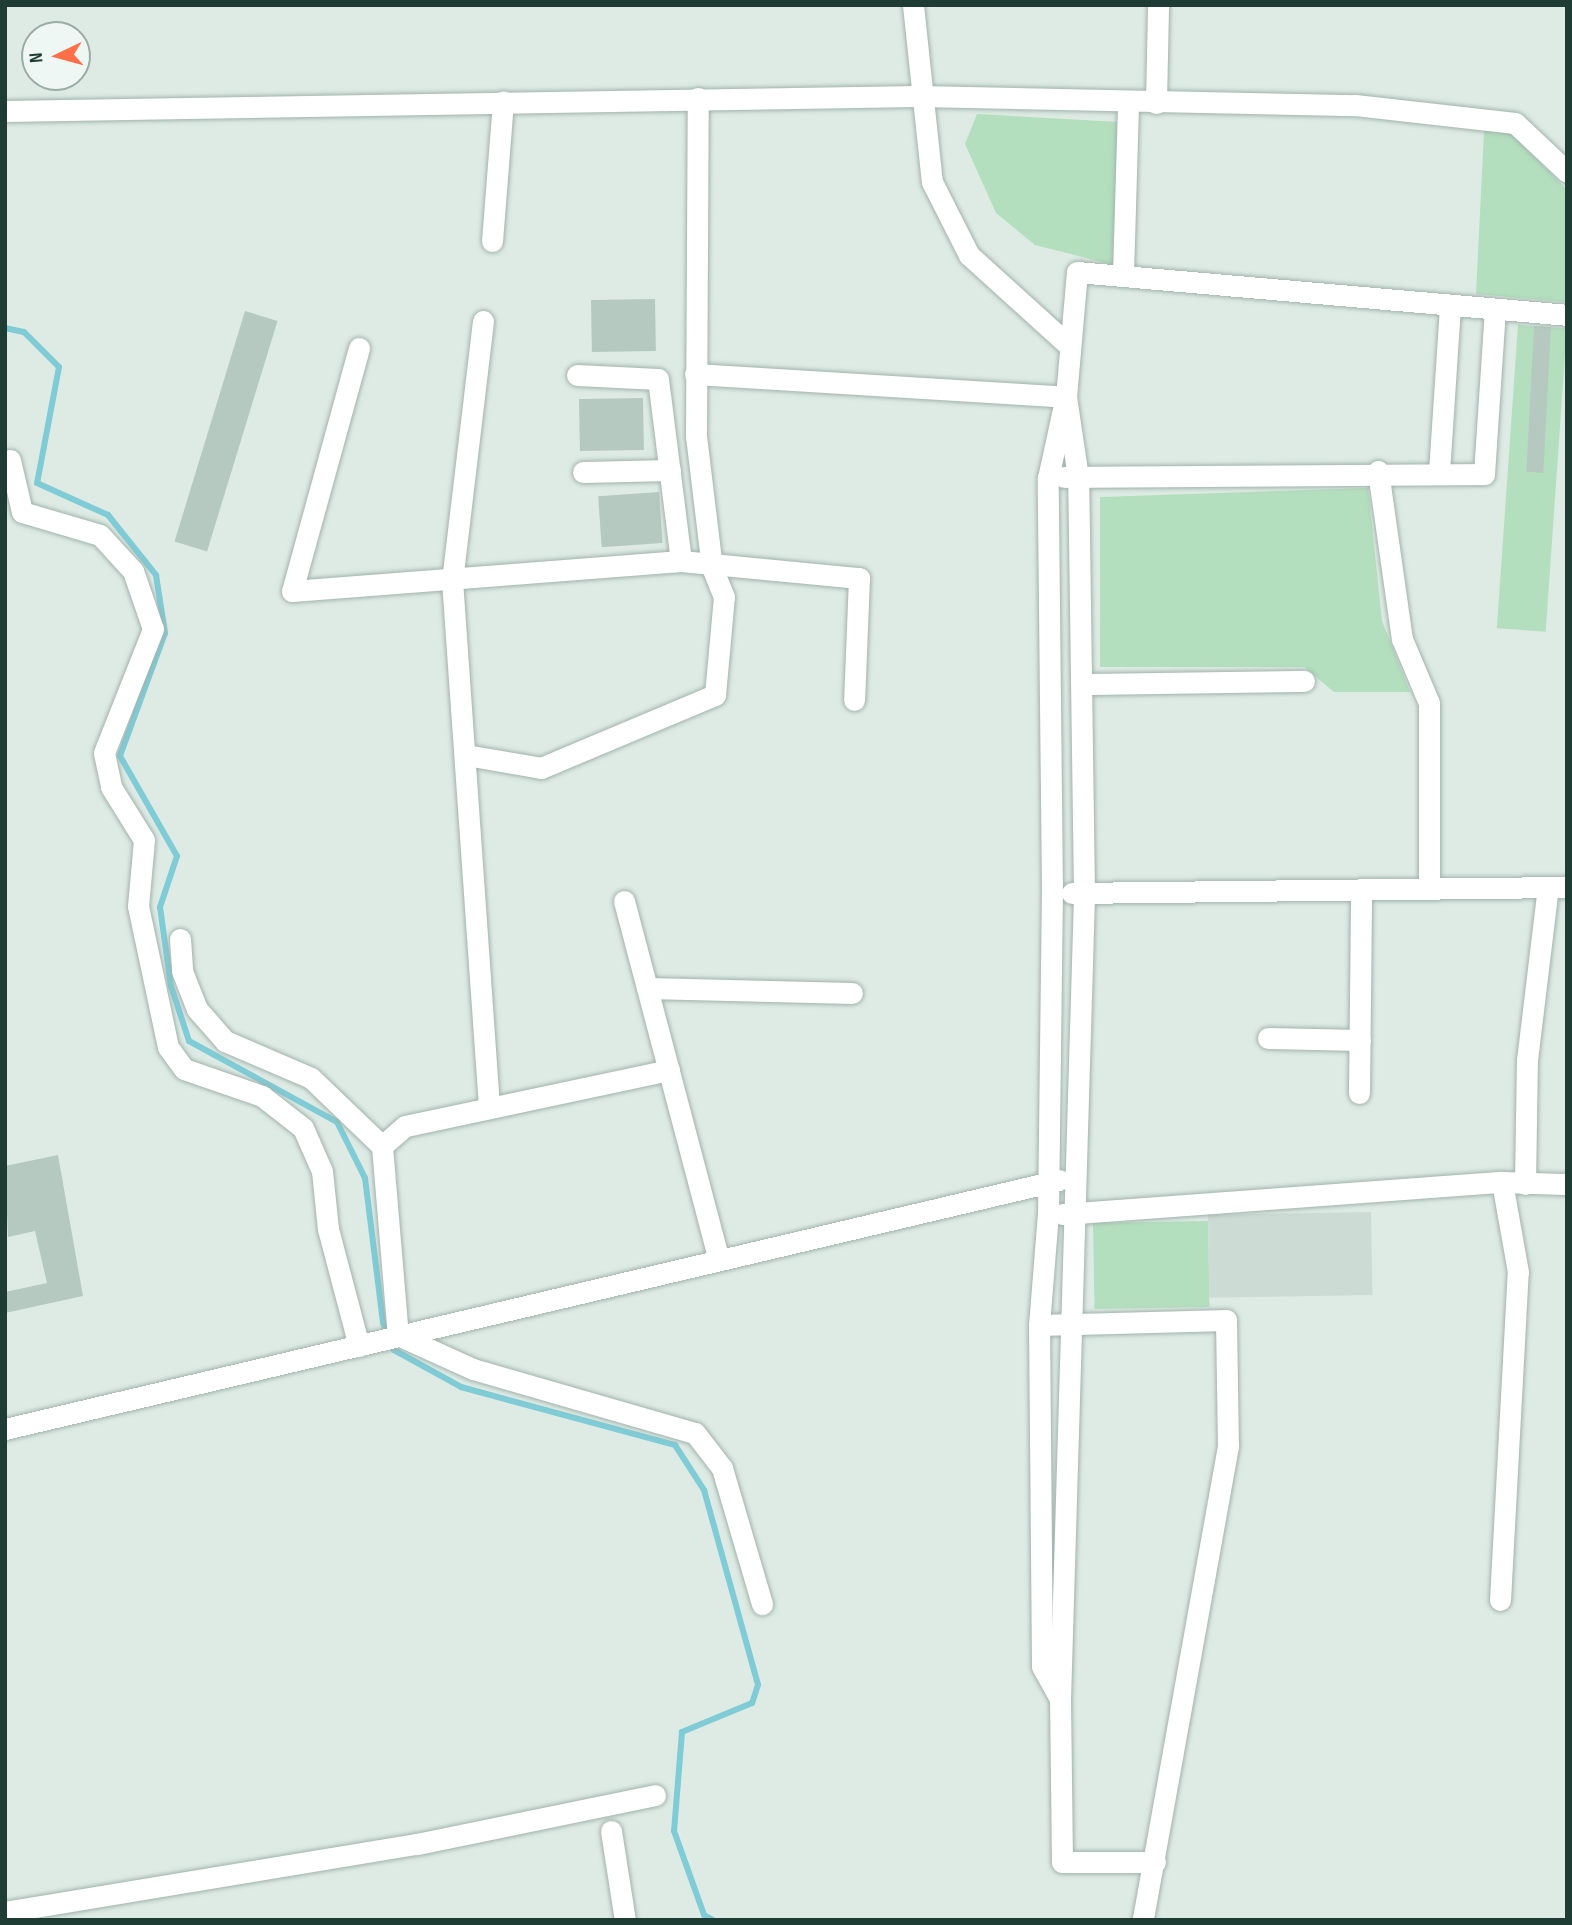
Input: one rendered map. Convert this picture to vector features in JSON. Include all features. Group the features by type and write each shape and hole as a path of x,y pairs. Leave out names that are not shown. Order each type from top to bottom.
{"street":[{"path":"913,5 918,96 932,182 969,255 1066,343"},
{"path":"1156,103 1158,5"},
{"path":"5,111 918,96 1128,103 1355,105 1515,123 1567,172"},
{"path":"466,755 541,768 715,695 724,597 712,568 695,374 698,98"},
{"path":"492,241 503,101"},
{"path":"1124,274 1128,103"},
{"path":"1155,1862 1062,1862 1060,1700 1074,1324 1074,1213 1084,894 1078,477 1066,397 1066,343 1077,272 1124,274 1567,316"},
{"path":"1438,472 1450,306"},
{"path":"1048,478 1378,471 1484,474 1495,310"},
{"path":"483,321 452,580 489,1107"},
{"path":"359,348 292,591 681,561 712,568 859,578 854,700"},
{"path":"695,374 1066,397"},
{"path":"578,376 659,379 681,561"},
{"path":"1060,1700 1042,1666 1039,1325 1048,1214 1046,1180 1052,893 1048,478 1066,397"},
{"path":"10,460 22,512 100,535 133,571 153,629 104,753 111,788 144,840 138,906 168,1047 184,1069 262,1096 303,1128 322,1171 328,1229 359,1346"},
{"path":"583,472 670,470"},
{"path":"1378,471 1402,639 1429,702 1429,888"},
{"path":"1082,684 1304,681"},
{"path":"1052,893 1557,887 1527,1060 1525,1184"},
{"path":"1359,1093 1361,889"},
{"path":"624,901 718,1256"},
{"path":"180,939 182,971 197,1009 225,1041 311,1078 382,1146 392,1337"},
{"path":"648,988 852,993"},
{"path":"1268,1038 1360,1040"},
{"path":"382,1146 405,1126 669,1070"},
{"path":"5,1429 359,1346 718,1256 1046,1180 1075,1181"},
{"path":"1500,1600 1518,1272 1502,1182"},
{"path":"1048,1214 1502,1182 1567,1184"},
{"path":"1039,1325 1226,1320 1228,1446 1143,1920"},
{"path":"392,1337 473,1369 695,1433 722,1468 762,1604"},
{"path":"7,1908 416,1844 655,1796"},
{"path":"611,1831 625,1920"}],"shaded area":[{"path":"1371,1212 1372,1295 1209,1298 1208,1215"}],"green space":[{"path":"977,114 1120,122 1114,265 1035,245 996,213 965,144"},
{"path":"1484,131 1510,132 1567,190 1567,302 1476,294"},
{"path":"1518,325 1567,328 1546,632 1497,628"},
{"path":"1368,488 1382,621 1410,692 1334,692 1304,667 1100,667 1100,497"},
{"path":"1208,1221 1210,1307 1095,1309 1093,1223"}],"building":[{"path":"655,299 656,351 592,352 591,300"},
{"path":"245,311 278,321 207,551 175,541"},
{"path":"1534,326 1551,327 1543,473 1526,472"},
{"path":"643,398 644,450 580,451 579,399"},
{"path":"659,492 663,543 602,547 598,496"},
{"path":"58,1155 83,1296 5,1313 5,1292 47,1283 35,1231 8,1237 5,1166"}],"waterway":[{"path":"5,328 24,332 59,367 37,483 108,515 156,575 165,633 120,756 177,856 160,907 171,986 189,1041 337,1122 365,1178 383,1323 394,1350 461,1387 675,1445 704,1490 758,1685 752,1703 682,1732 674,1831 704,1915 713,1920"}]}
